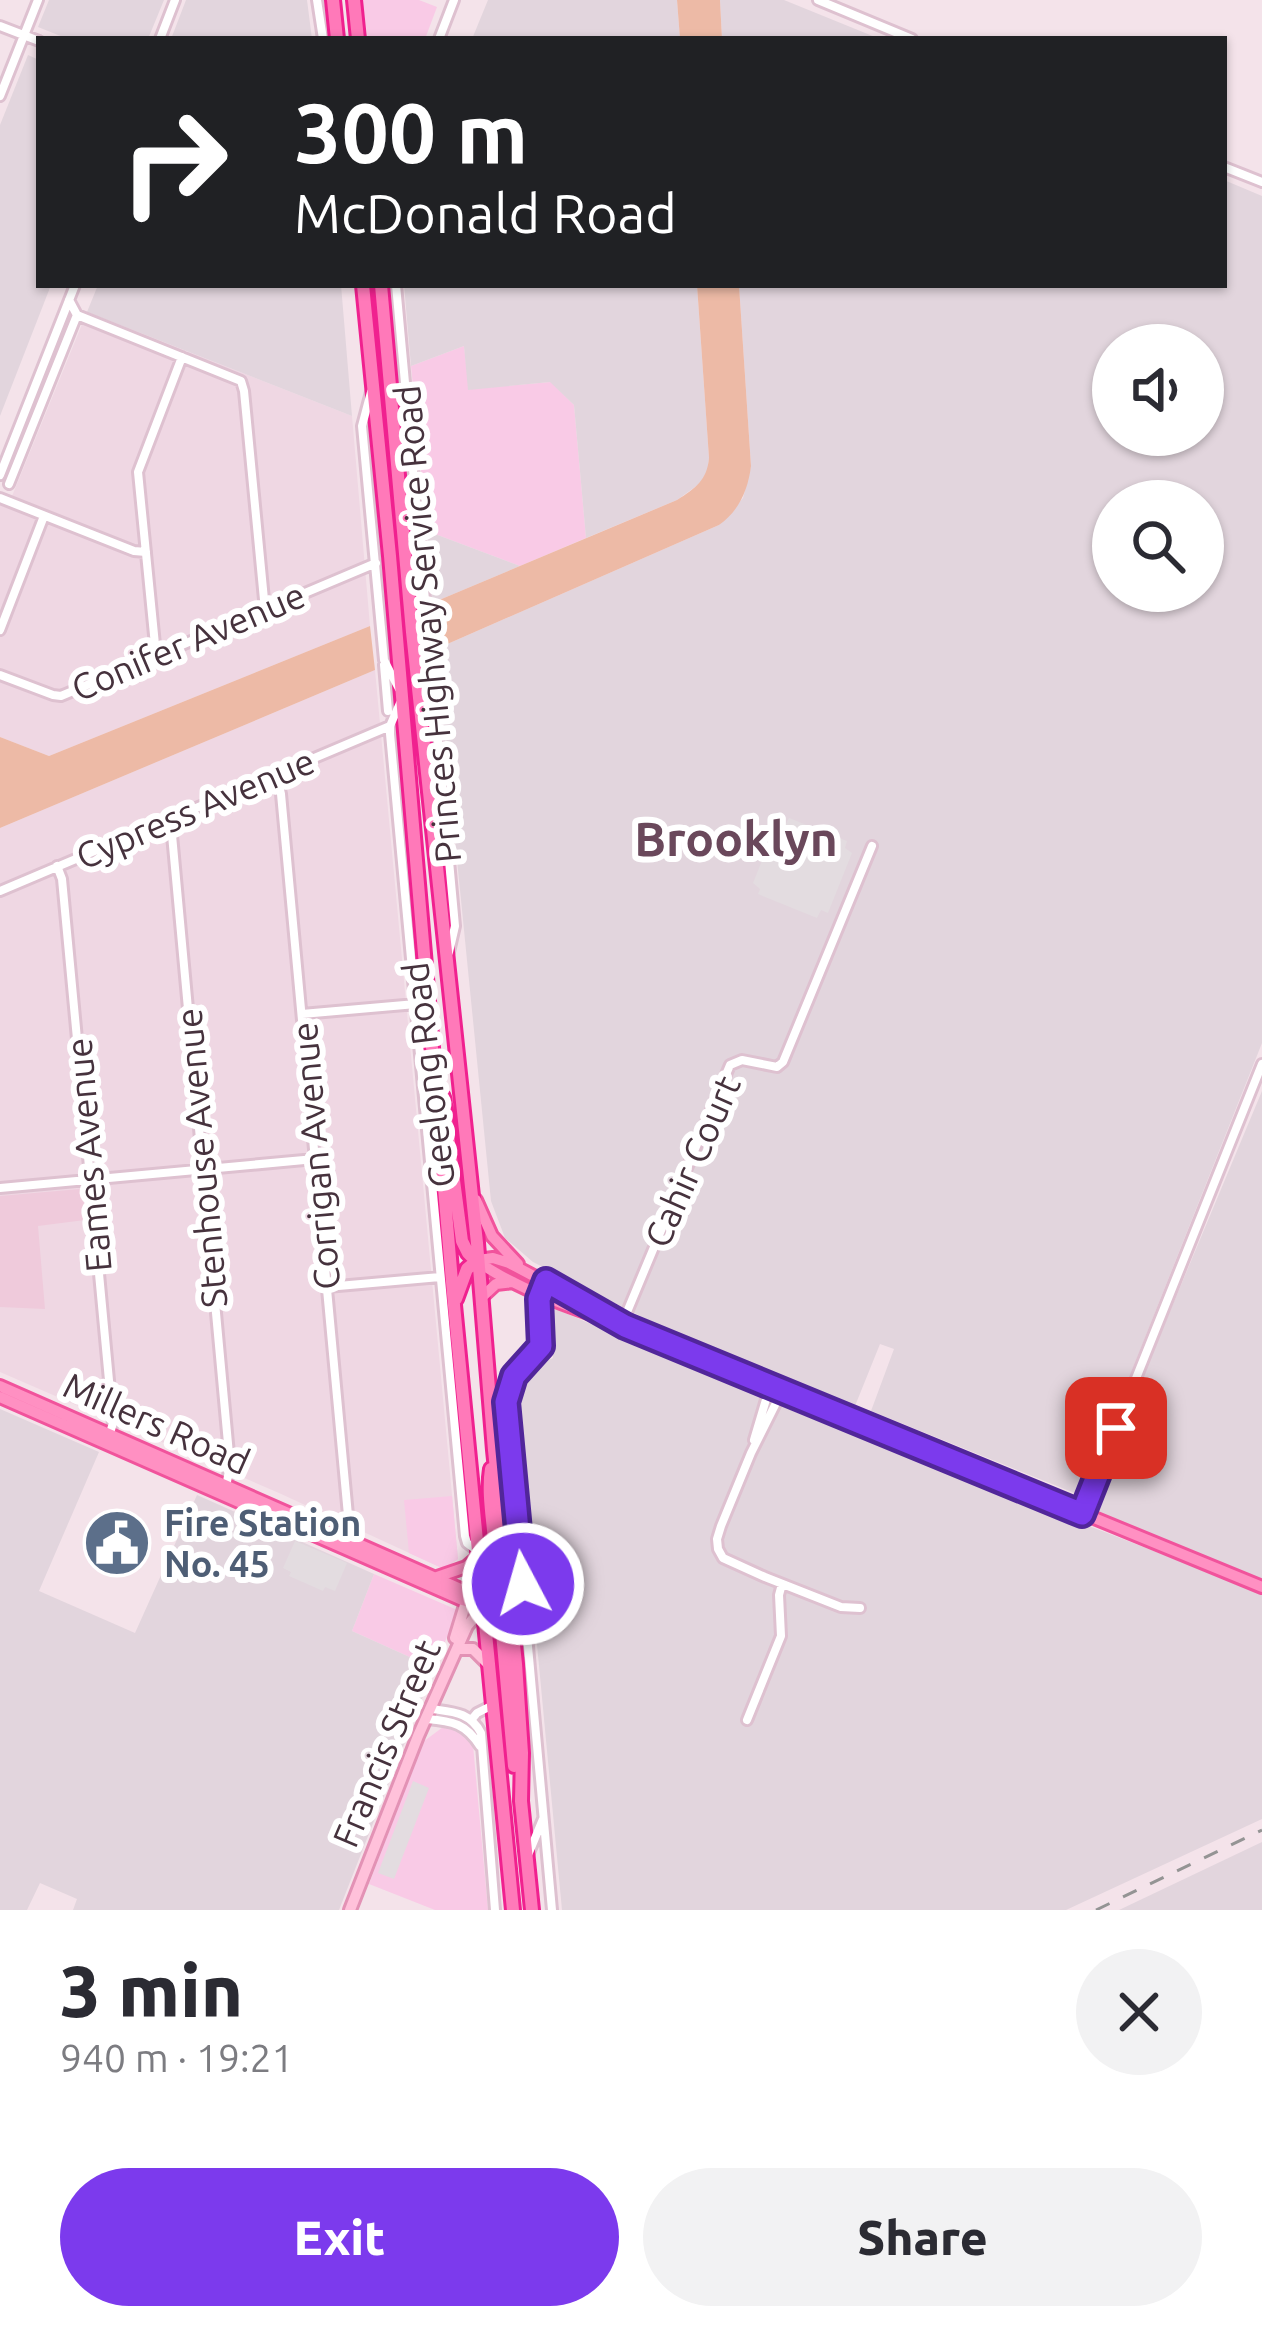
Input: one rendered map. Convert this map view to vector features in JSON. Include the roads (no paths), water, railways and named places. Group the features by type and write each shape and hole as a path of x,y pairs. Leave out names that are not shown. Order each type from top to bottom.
{"highway":[{"path":"333,0 337,36"},
{"path":"354,0 358,36"},
{"name":"Geelong Road","path":"363,288 513,1910"},
{"name":"Geelong Road","path":"381,288 482,1297 516,1664 521,1801 532,1910"},
{"path":"428,994 448,990"},
{"path":"435,1079 446,1106 463,1240 477,1261 466,1269 454,1305"},
{"path":"494,1450 488,1495 496,1581 485,1605 502,1630 521,1801"}],"main road":[{"path":"472,1191 492,1236 525,1270"},
{"path":"477,1261 493,1258 525,1270 623,1325"},
{"path":"477,1261 541,1294 1262,1587"},
{"path":"541,1294 546,1281"},
{"path":"482,1297 496,1284 517,1282"},
{"name":"Millers Road","path":"0,1386 108,1439"},
{"name":"Millers Road","path":"0,1396 467,1592 485,1605"},
{"name":"Millers Road","path":"224,1490 346,1539 466,1602 485,1605"},
{"path":"432,1581 470,1565 480,1554"},
{"path":"448,1664 466,1602"},
{"name":"Francis Street","path":"350,1910 448,1664 470,1621 485,1605"},
{"path":"458,1649 477,1651 490,1666"}],"street":[{"path":"0,96 38,0"},
{"path":"161,36 175,0"},
{"path":"317,0 323,36"},
{"path":"440,36 454,0"},
{"path":"818,0 905,36"},
{"path":"0,26 36,40"},
{"path":"1227,167 1262,182"},
{"path":"0,475 74,288"},
{"name":"Princes Highway Service Road","path":"396,288 455,926 445,961"},
{"path":"10,484 77,315 69,300"},
{"path":"61,320 77,315 241,382 265,610"},
{"path":"156,655 138,472 182,357"},
{"name":"Princes Highway Service Road","path":"374,384 362,426 388,711"},
{"path":"15,436 27,441"},
{"path":"0,498 134,551 146,551"},
{"path":"0,630 44,516"},
{"name":"Conifer Avenue","path":"0,675 58,696 376,563"},
{"name":"Princes Highway Service Road","path":"384,660 402,696 390,726 440,1277 465,1538 480,1554"},
{"name":"Cypress Avenue","path":"0,891 390,726"},
{"name":"Corrigan Avenue","path":"276,774 349,1526 346,1539"},
{"name":"Stenhouse Avenue","path":"167,820 230,1466 224,1490"},
{"name":"Cahir Court","path":"623,1325 730,1065 742,1060 777,1067 783,1062 872,845"},
{"path":"403,862 418,885"},
{"name":"Eames Avenue","path":"58,866 113,1423 108,1439"},
{"path":"302,1014 416,1004"},
{"path":"1082,1514 1262,1064"},
{"path":"0,1188 315,1159"},
{"path":"327,1287 440,1277"},
{"name":"Geelong Road","path":"541,1294 541,1346 514,1376 506,1405 552,1910"},
{"path":"776,1388 721,1526 718,1549 731,1563 841,1607 860,1608"},
{"path":"747,1720 781,1636 782,1584"},
{"path":"471,1733 472,1719 493,1705"},
{"path":"428,1714 458,1713 472,1719 480,1730 495,1910"},
{"path":"428,1714 455,1722 481,1748"},
{"name":"Geelong Road","path":"528,1864 544,1818"},
{"path":"528,1864 550,1887"}],"railway":[{"path":"1096,1910 1262,1830"}],"place":[{"name":"Fire Station No. 45","path":"117,1543"}],"district":[{"name":"Brooklyn","path":"736,838"}]}
